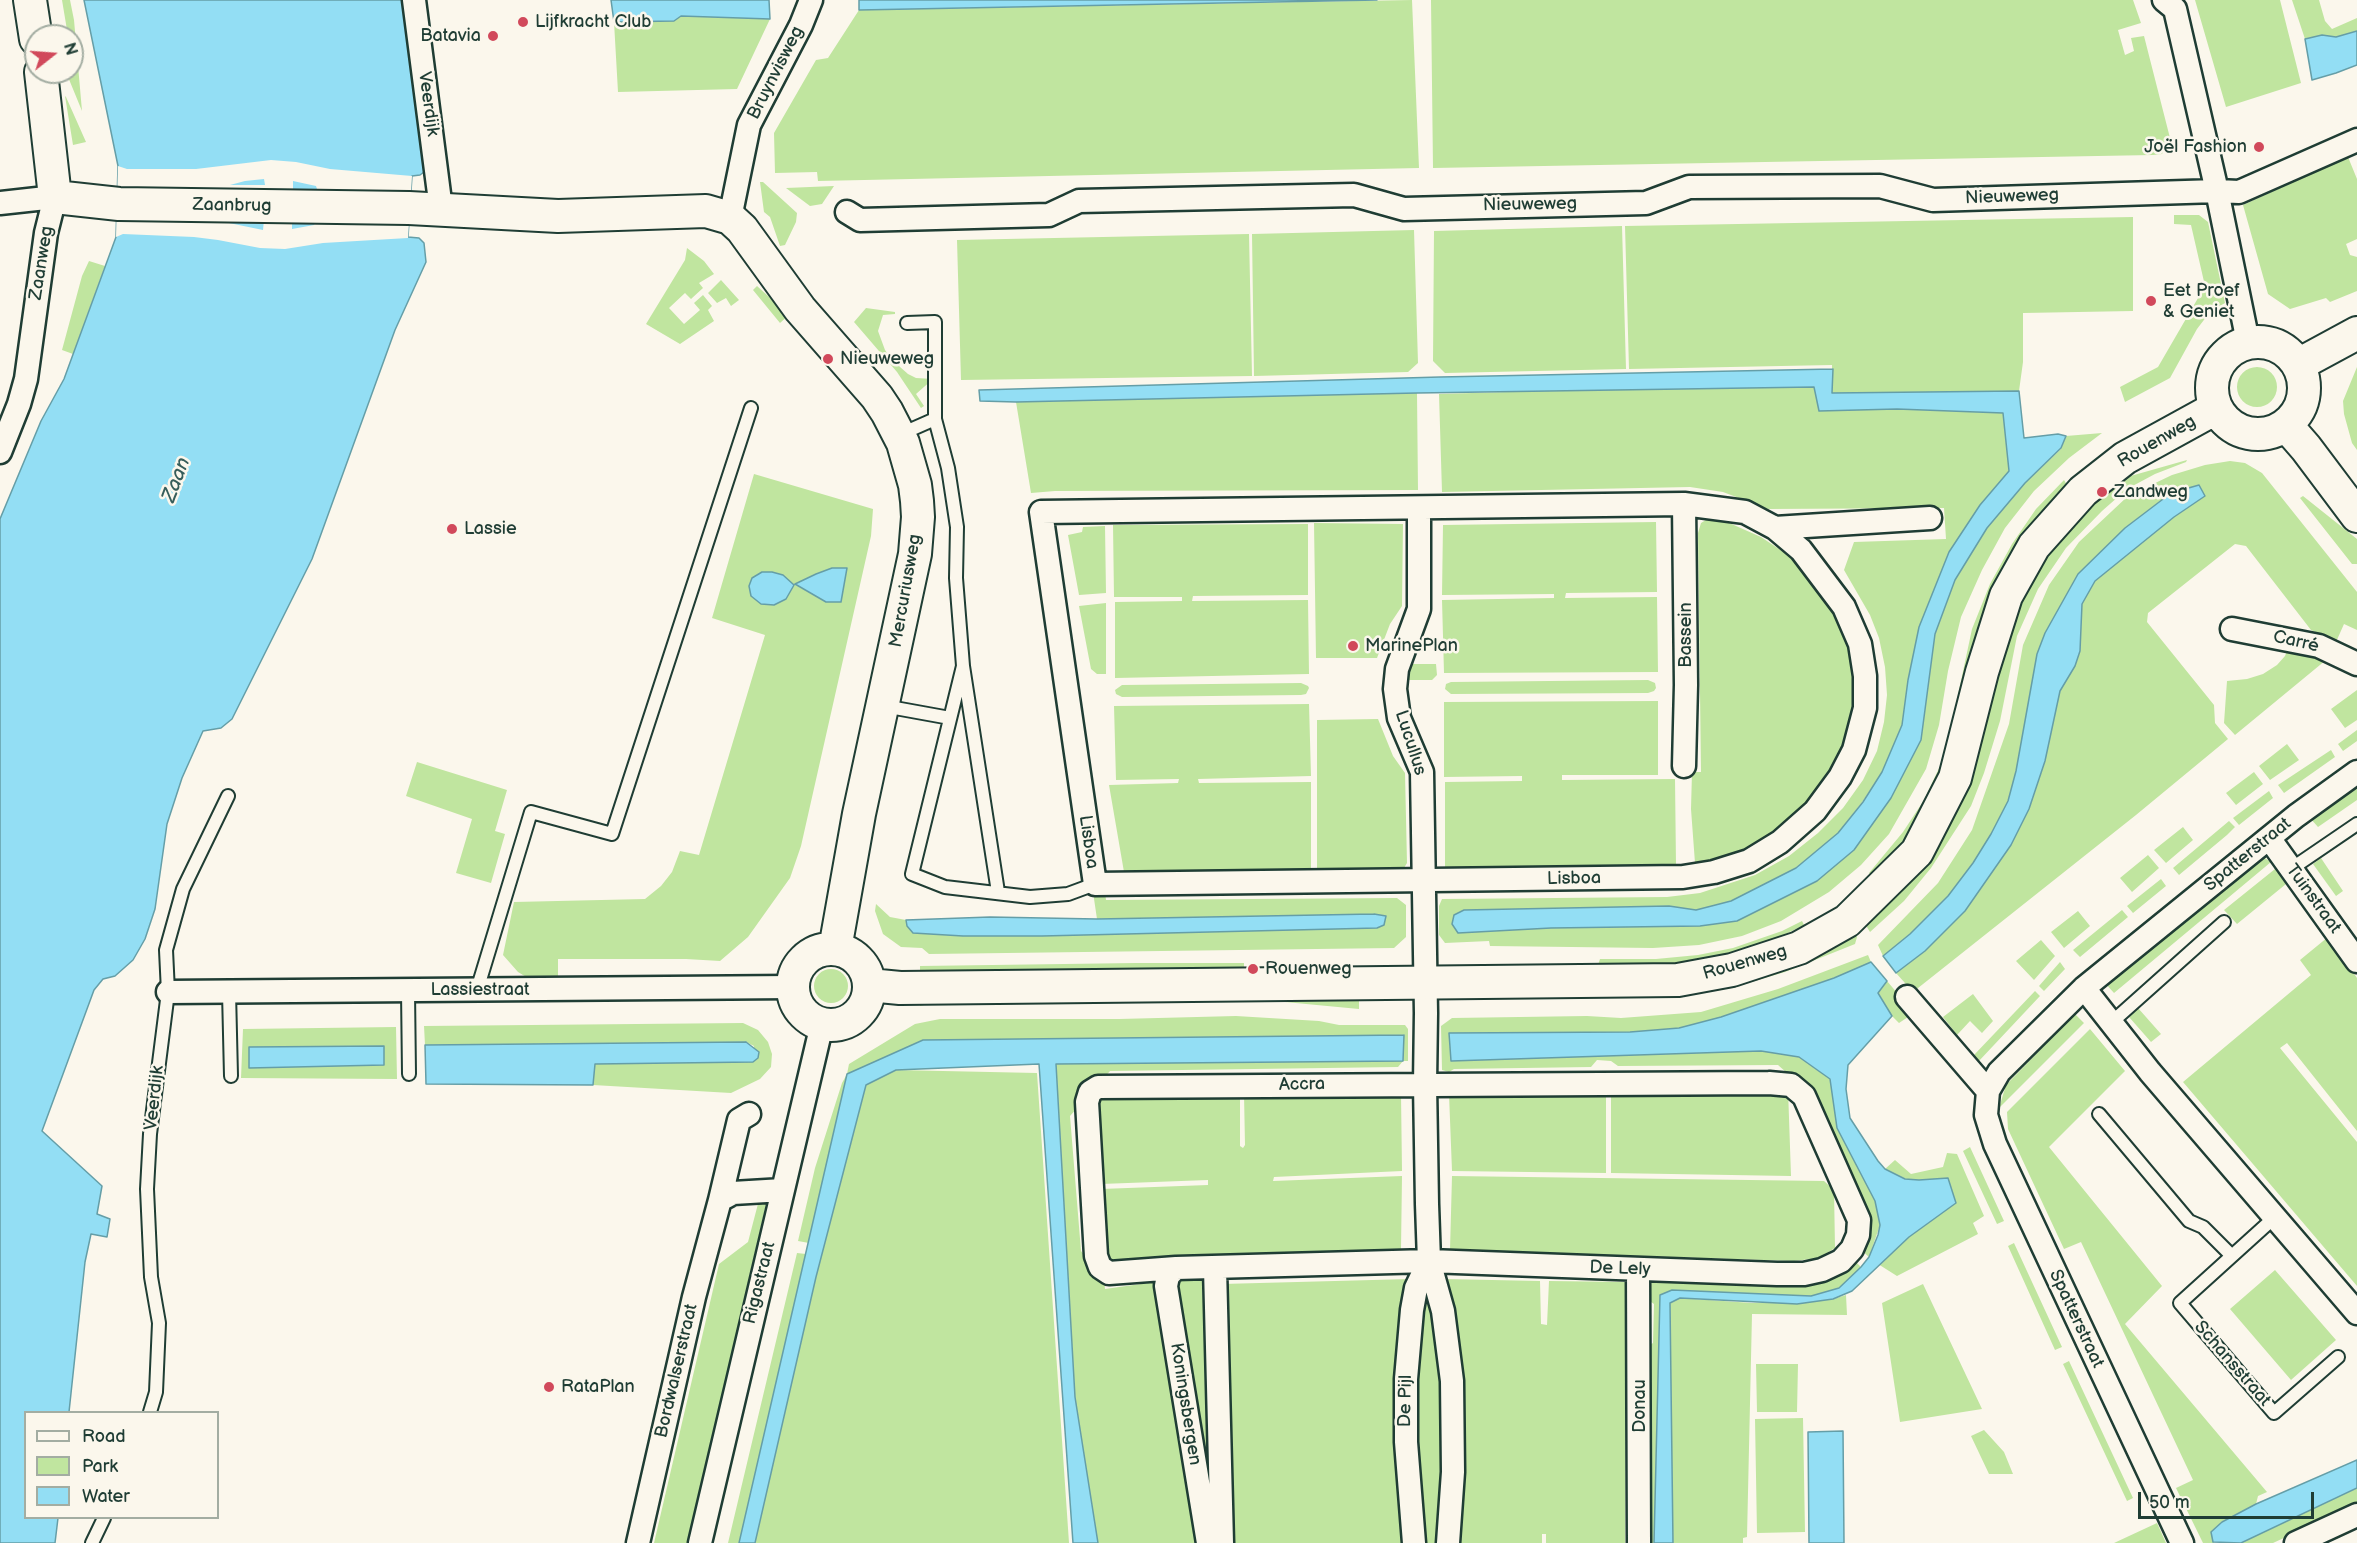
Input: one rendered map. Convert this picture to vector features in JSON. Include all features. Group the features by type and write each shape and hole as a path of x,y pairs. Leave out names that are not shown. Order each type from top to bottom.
{"main road":[{"path":"30,0 34,24"},
{"name":"Zaanweg","path":"41,84 55,197"},
{"name":"Zaanbrug","path":"55,197 118,204 409,208 440,199"},
{"path":"440,199 558,216 698,210 714,212 730,218"},
{"name":"Mercuriusweg","path":"730,218 742,229 800,309 877,397 899,435 915,485 918,517 915,554 859,814 835,949"},
{"path":"2298,365 2357,333"},
{"path":"2248,342 2265,342 2285,349 2298,365 2304,386 2300,408 2286,425 2267,433 2247,433 2229,424 2216,408 2212,392 2213,376 2220,362 2230,350 2248,342"},
{"name":"Rouenweg","path":"869,985 900,988 1678,980 1732,970 1799,948 1847,921 1917,852 1955,778 1982,672 2006,596 2034,546 2083,491 2125,458 2216,408"},
{"path":"2286,425 2357,516"},
{"path":"835,949 852,955 859,961 864,968 869,985 868,996 856,1016 835,1025 822,1024 808,1018 794,998 792,987 795,973 804,959 818,950 835,949"}],"street":[{"name":"Veerdijk","path":"414,0 440,199"},
{"name":"Bruynvisweg","path":"730,218 749,125 801,25 811,0"},
{"path":"2164,0 2175,9 2217,191 2248,342"},
{"name":"Nieuweweg","path":"847,212 860,220 1049,215 1079,201 1354,195 1404,209 1646,203 1689,187 1880,186 1933,200 2239,192 2357,140"},
{"path":"0,203 55,197"},
{"name":"Zaanweg","path":"0,452 26,379 46,233 55,197"},
{"name":"Lisboa","path":"1684,504 1745,512 1775,528 1801,550 1844,607 1860,644 1865,708 1854,750 1840,777 1815,811 1780,842 1749,861 1713,872 1683,877 1095,884 1041,512 1684,504"},
{"name":"Bassein","path":"1684,504 1686,685 1684,766"},
{"name":"Lucullus","path":"1419,508 1419,609 1396,669 1395,688 1399,718 1422,772 1425,982"},
{"path":"1775,528 1930,518"},
{"name":"Carré","path":"2232,628 2319,646 2357,664"},
{"name":"Spatterstraat","path":"2182,1543 1995,1144 1986,1115 1988,1091 1999,1072 2084,988 2269,838 2357,772"},
{"name":"Tuinstraat","path":"2269,838 2357,961"},
{"name":"De Pijl","path":"1425,982 1429,1261 1443,1311 1452,1381 1453,1472 1448,1543"},
{"name":"Lassiestraat","path":"168,992 792,987"},
{"path":"2084,988 2150,1072 2357,1313"},
{"path":"1907,998 1988,1091"},
{"name":"Rigastraat","path":"699,1543 822,1024"},
{"name":"Accra","path":"1176,1268 1109,1273 1100,1266 1096,1256 1087,1102 1090,1092 1098,1087 1769,1083"},
{"name":"De Lely","path":"1176,1268 1429,1261 1804,1274 1822,1270 1841,1261 1852,1249 1858,1235 1859,1220 1804,1096 1791,1085 1769,1083"},
{"name":"Bordwalserstraat","path":"638,1543 694,1297 739,1120 749,1114"},
{"path":"720,1200 733,1193 783,1190"},
{"name":"De Pijl","path":"1414,1543 1406,1434 1406,1379 1416,1288 1429,1261"},
{"name":"Koningsbergen","path":"1176,1268 1168,1276 1166,1286 1208,1543"},
{"name":"Koningsbergen","path":"1215,1268 1222,1543"},
{"name":"Donau","path":"1638,1269 1639,1543"},
{"path":"2296,1543 2357,1515"}],"lane":[{"path":"907,323 935,321 935,419 948,468 957,527 956,578 963,666 998,892"},
{"path":"477,990 531,812 612,834 751,408"},
{"path":"899,435 935,419"},
{"path":"963,666 912,874 945,887 1030,897 1068,894 1095,884"},
{"path":"884,706 972,724"},
{"name":"Veerdijk","path":"151,1411 156,1392 159,1323 151,1277 147,1189 150,1134 168,992 166,950 183,889 228,796"},
{"path":"2291,869 2357,824"},
{"path":"2112,1022 2224,922"},
{"path":"408,991 409,1074"},
{"path":"230,992 231,1076"},
{"path":"2099,1114 2189,1221 2203,1227 2232,1256"},
{"name":"Schansstraat","path":"2275,1217 2180,1303 2274,1413 2338,1357"},
{"path":"92,1543 104,1519"}],"green space":[{"path":"62,0 70,0 74,24 66,24"},
{"path":"1412,0 1419,168 818,181 817,172 775,173 774,133 816,60 828,58 859,10"},
{"path":"1431,0 2133,0 2141,23 2118,30 2125,55 2134,51 2131,38 2144,36 2170,138 2162,154 2153,155 1433,168"},
{"path":"2195,0 2280,0 2301,83 2226,107"},
{"path":"2292,0 2319,0 2325,21 2332,29 2357,18 2357,31 2336,37 2322,35 2305,39"},
{"path":"681,16 770,19 737,89 618,92 614,22 674,21"},
{"path":"71,84 80,84 82,111"},
{"path":"66,97 86,142 73,145"},
{"path":"2348,157 2357,179 2357,239 2346,244 2350,255 2357,257 2357,291 2330,302 2326,298 2290,309 2268,294 2243,205"},
{"path":"760,182 763,182 797,213 796,222 785,245 780,246 770,217 764,212"},
{"path":"834,186 822,204 810,206 786,188"},
{"path":"2174,215 2199,215 2208,222 2225,303 2210,312 2197,329 2170,378 2125,402 2120,387 2158,367 2205,286 2191,225 2174,224"},
{"path":"2133,217 2133,311 2023,313 2023,362 2019,391 1832,393 1832,365 1629,369 1625,226"},
{"path":"1622,226 1626,369 1445,373 1433,361 1434,231"},
{"path":"1414,230 1418,363 1408,372 1254,376 1252,234"},
{"path":"1249,234 1252,376 961,380 957,240"},
{"path":"687,248 704,261 714,274 699,283 703,288 691,299 685,293 669,308 684,324 700,310 694,303 703,295 712,306 708,310 714,321 680,344 646,324 685,260"},
{"path":"89,261 105,266 73,354 62,350 82,276"},
{"path":"721,280 739,300 731,306 726,298 717,303 708,293"},
{"path":"757,286 789,315 780,323 753,290"},
{"path":"866,308 895,312 895,314 883,315 878,331 885,350 891,359 908,374 916,378 933,379 916,394 924,406 921,408 897,372 854,322"},
{"path":"2257,367 2265,368 2271,373 2276,379 2276,395 2271,401 2265,406 2257,407 2249,406 2243,401 2238,395 2237,387 2238,379 2243,373 2249,368"},
{"path":"2357,367 2357,450 2352,443 2343,401"},
{"path":"1815,387 1819,410 1897,409 2003,413 2009,471 1980,505 1949,552 1908,680 1902,725 1882,772 1863,801 1838,833 1796,868 1731,901 1696,910 1669,906 1464,910 1454,915 1452,924 1458,933 1551,928 1700,926 1817,881 1854,850 1891,798 1921,740 1935,634 1955,580 1987,528 2025,483 2061,449 2066,436 2102,433 2069,458 2034,491 2005,528 1982,570 1961,617 1948,671 1939,725 1926,769 1889,834 1861,865 1829,892 1781,921 1742,936 1699,945 1653,948 1490,946 1489,941 1445,943 1439,935 1439,906 1442,899 1667,897 1700,893 1755,875 1789,856 1818,833 1843,808 1863,780 1877,751 1884,722 1887,695 1885,667 1879,638 1870,615 1844,570 1854,542 1946,539 1944,508 1768,509 1723,492 1690,487 1442,492 1439,394 1608,389"},
{"path":"1417,393 1418,490 1055,491 1031,493 1016,402"},
{"path":"2187,460 2127,489 2066,548 2038,589 2017,636 2000,721 1971,806 1931,868 1904,901 1870,932 1865,924 1901,892 1939,841 1969,781 1987,720 2002,650 2021,596 2064,531 2094,498 2120,479"},
{"path":"2230,461 2245,463 2262,473 2357,592 2357,630 2344,624 2336,642 2311,630 2246,546 2235,544 2148,613 2147,622 2214,705 2215,723 2228,739 1913,992 1896,973 1925,951 1965,911 2011,845 2029,809 2045,761 2060,691 2075,666 2080,651 2082,604 2095,581 2174,517 2205,496 2171,493 2125,528 2078,574 2045,633 2037,654 2016,771 2008,801 1973,863 1948,896 1910,934 1883,956 1878,945 1938,883 1972,830 2009,724 2023,645 2049,585 2079,542 2128,496 2172,475 2205,465"},
{"path":"754,474 873,509 871,536 801,846 790,878 748,937 720,961 558,959 558,977 528,978 518,972 503,955 514,902 645,899 661,886 672,872 680,851 699,855 765,635 712,618","holes":["847,569 841,602 826,602 796,585"]},
{"path":"2064,480 2067,485 1957,743 1922,817 1872,876 1869,873 1903,832 1924,800 1940,766 1952,723 1972,629 1990,584 2012,544 2036,509"},
{"path":"2303,496 2357,539 2357,564 2352,564 2300,498"},
{"path":"1709,518 1727,522 1761,537 1791,557 1818,585 1838,612 1852,646 1858,677 1854,715 1847,748 1810,804 1751,846 1725,857 1695,863 1691,809 1692,772 1701,772 1698,533 1701,523"},
{"path":"1656,522 1657,592 1566,593 1565,598 1657,597 1658,672 1444,673 1442,600 1554,598 1554,594 1442,595 1443,525"},
{"path":"1314,523 1403,524 1402,606 1390,624 1377,658 1316,658"},
{"path":"1308,524 1308,595 1193,596 1192,601 1308,600 1309,674 1115,678 1115,602 1182,601 1182,597 1114,597 1113,525"},
{"path":"1105,526 1106,593 1079,595 1068,535 1082,532 1083,527"},
{"path":"1106,603 1106,674 1097,674 1091,669 1079,606"},
{"path":"2288,648 2326,660 2235,735 2224,723 2227,681 2247,679 2263,674 2277,665 2285,656"},
{"path":"1413,664 1436,664 1437,675 1432,680 1408,680 1409,667"},
{"path":"1648,680 1655,683 1656,688 1648,693 1451,694 1445,689 1446,684 1451,682"},
{"path":"1301,683 1309,688 1306,694 1122,697 1116,694 1115,690 1122,685"},
{"path":"2357,690 2357,720 2345,728 2331,709"},
{"path":"1658,701 1658,775 1562,775 1562,780 1675,779 1676,865 1667,869 1445,869 1445,782 1522,781 1522,776 1444,777 1444,702"},
{"path":"1309,704 1311,776 1198,779 1199,783 1311,782 1311,871 1124,872 1109,785 1178,783 1179,779 1116,780 1114,706"},
{"path":"1378,719 1393,756 1405,773 1407,863 1404,868 1397,870 1317,872 1317,720"},
{"path":"2357,730 2357,741 2343,751 2338,744"},
{"path":"2287,744 2299,760 2270,780 2259,766"},
{"path":"2331,750 2335,757 2284,793 2278,785"},
{"path":"417,762 507,790 495,831 505,834 491,883 456,873 472,819 406,796"},
{"path":"2254,772 2263,784 2236,805 2226,793"},
{"path":"2357,785 2357,800 2318,827 2310,818"},
{"path":"2269,791 2273,798 2239,825 2233,818"},
{"path":"2229,821 2235,827 2179,875 2173,868"},
{"path":"2183,827 2193,840 2166,863 2154,850"},
{"path":"2148,855 2159,868 2132,892 2120,878"},
{"path":"2260,855 2271,862 2114,993 2105,983"},
{"path":"2321,858 2343,891 2336,896 2313,864"},
{"path":"2275,869 2286,884 2237,924 2224,910"},
{"path":"2161,879 2166,886 2133,913 2127,906"},
{"path":"1093,892 1105,892 1106,900 1397,898 1406,905 1406,937 1394,948 929,954 922,948 901,947 883,934 875,911 876,904 890,917 906,920 907,926 913,933 963,936 1128,933 1386,916 1374,914 1097,919"},
{"path":"2122,910 2128,917 2080,957 2073,950"},
{"path":"2078,911 2090,926 2064,948 2051,932"},
{"path":"1802,921 1804,925 1757,948 1688,965 1623,967 1598,965 1600,959 1656,959 1698,955 1733,948 1782,931"},
{"path":"1855,934 1857,937 1855,944 1785,972 1731,988 1689,995 1581,997 1581,990"},
{"path":"2328,937 2357,978 2357,1131 2287,1043 2280,1048 2357,1142 2357,1286 2183,1082 2311,975 2300,960"},
{"path":"2041,940 2055,956 2034,980 2016,961"},
{"path":"1868,955 1871,962 1834,978 1721,1017 1679,1028 1630,1032 1449,1034 1451,1061 1761,1051 1799,1057 1830,1079 1875,1201 1880,1225 1869,1257 1859,1248 1868,1214 1863,1197 1832,1140 1814,1088 1796,1075 1787,1073 1778,1065 1618,1066 1611,1061 1597,1060 1591,1067 1454,1069 1449,1072 1442,1070 1441,1026 1452,1018 1587,1016 1621,1018 1701,1012 1778,989"},
{"path":"2060,962 2065,969 2044,991 2039,986"},
{"path":"1244,963 1244,973 920,974 920,966"},
{"path":"831,969 843,974 848,986 843,998 831,1003 819,998 814,986 819,974"},
{"path":"1887,981 1914,1013 1899,1023 1892,1016 1878,992"},
{"path":"2035,991 2040,996 1978,1062 1974,1055"},
{"path":"1973,994 1993,1021 1982,1033 1970,1021 1957,1035 1943,1017"},
{"path":"920,998 1359,1000 1359,1009 1285,1002 1184,1000 933,1003 920,1006"},
{"path":"2138,1008 2161,1034 2151,1042 2129,1017"},
{"path":"2075,1014 2084,1023 1999,1108 2006,1085"},
{"path":"1236,1016 1319,1021 1339,1025 1405,1025 1408,1029 1408,1061 1403,1061 1398,1067 1110,1071 1070,1116 1081,1251 1104,1279 1105,1289 1155,1282 1197,1543 1098,1543 1075,1397 1056,1063 1071,1063 1155,1039 923,1040 847,1074 849,1064 915,1024 940,1019 1119,1019"},
{"path":"743,1023 758,1030 768,1042 772,1054 771,1067 760,1079 731,1093 593,1085 595,1064 752,1062 754,1046 746,1042 425,1045 424,1026"},
{"path":"396,1027 397,1079 241,1078 243,1029","holes":["384,1046 384,1065 249,1048"]},
{"path":"2090,1029 2125,1071 2049,1147 2162,1286 2125,1324 2267,1492 2258,1496 2256,1504 2221,1522 2214,1543 2203,1543 2176,1488 2193,1480 2081,1242 2064,1249 2008,1129 2007,1112"},
{"path":"896,1070 1037,1073 1069,1543 755,1543 816,1277 866,1085"},
{"path":"847,1074 809,1243 798,1241 815,1168 842,1083"},
{"path":"1788,1089 1791,1176 1611,1173 1611,1093"},
{"path":"1244,1094 1401,1094 1402,1171 1274,1177 1273,1181 1402,1176 1401,1249 1105,1264 1101,1189 1208,1185 1208,1180 1101,1184 1094,1099 1098,1095 1240,1095 1240,1146 1243,1148 1245,1145"},
{"path":"1449,1094 1606,1094 1606,1173 1452,1171"},
{"path":"1970,1147 2004,1221 1997,1224 1963,1151"},
{"path":"1947,1153 1957,1154 1984,1216 1973,1223 1978,1234 1897,1276 1878,1264 1909,1237 1956,1203 1948,1178 1905,1179 1885,1169 1895,1160 1911,1174 1943,1167"},
{"path":"1452,1176 1824,1181 1834,1190 1835,1248 1819,1258 1794,1261 1450,1250"},
{"path":"759,1200 767,1200 688,1543 654,1543 719,1264 748,1242"},
{"path":"2014,1243 2062,1347 2055,1350 2008,1246"},
{"path":"797,1253 806,1254 739,1543 728,1543"},
{"path":"1852,1258 1861,1267 1839,1288 1811,1296 1672,1290 1660,1295 1654,1543 1651,1543 1651,1512 1645,1505 1650,1475 1646,1380 1650,1380 1650,1357 1646,1356 1645,1348 1653,1343 1654,1304 1647,1299 1650,1285 1659,1274 1786,1283"},
{"path":"2275,1270 2336,1340 2291,1380 2230,1309"},
{"path":"1189,1275 1202,1275 1211,1508 1175,1296 1179,1282"},
{"path":"1410,1279 1406,1543 1229,1543 1222,1284"},
{"path":"1444,1279 1540,1281 1541,1324 1547,1325 1549,1281 1626,1282 1625,1543 1546,1543 1546,1534 1542,1534 1542,1543 1452,1543"},
{"path":"1923,1284 1982,1409 1900,1422 1882,1303"},
{"path":"1427,1291 1441,1329 1442,1543 1419,1543 1412,1441 1418,1322"},
{"path":"1846,1295 1847,1315 1752,1314 1747,1537 1743,1538 1743,1543 1673,1543 1670,1303 1680,1298 1752,1303 1833,1299"},
{"path":"2069,1361 2133,1498 2127,1501 2063,1364"},
{"path":"1756,1364 1798,1364 1797,1412 1757,1412"},
{"path":"1803,1418 1805,1532 1757,1533 1755,1419"},
{"path":"1984,1430 2004,1452 2013,1474 1989,1474 1971,1436"},
{"path":"2357,1488 2357,1504 2273,1543 2241,1543"},
{"path":"2157,1523 2166,1543 2114,1543"}],"water":[{"name":"Zaan","path":"84,0 404,0 424,172 412,176 408,237 419,238 424,243 426,262 395,330 312,559 232,719 221,728 203,731 182,778 167,824 155,909 145,939 133,960 115,976 103,979 94,990 42,1131 102,1186 97,1214 110,1219 107,1237 91,1234 85,1262 69,1411 24,1411 24,1519 58,1519 55,1543 0,1543 0,519 41,421 64,379 116,237 118,166"},
{"path":"611,0 769,0 770,19 681,16 674,21 614,22"},
{"path":"859,0 1377,0 859,10"},
{"path":"2357,31 2357,65 2312,80 2305,39 2322,35 2336,37"},
{"path":"1833,369 1832,393 2019,391 2024,438 2058,434 2066,436 2061,448 2025,483 1987,528 1955,580 1935,634 1921,740 1891,798 1854,850 1817,881 1737,921 1700,926 1551,928 1458,933 1452,924 1454,915 1464,910 1669,906 1696,910 1731,901 1796,868 1838,833 1863,802 1882,772 1902,725 1919,627 1949,552 1980,505 2009,471 2003,413 1897,409 1819,411 1814,387 1016,402 980,401 979,390 1440,377"},
{"path":"2199,485 2205,496 2174,517 2095,581 2082,604 2080,651 2075,666 2060,691 2045,761 2029,809 2011,845 1965,911 1925,951 1896,973 1883,956 1910,934 1948,896 1973,863 2008,801 2016,771 2037,654 2045,633 2078,574 2125,528 2171,493"},
{"path":"832,568 847,568 841,602 826,602 795,584 816,574"},
{"path":"762,572 783,575 794,585 786,599 774,605 761,604 751,596 749,586 752,578"},
{"path":"1374,914 1386,916 1384,925 1377,928 1042,936 963,936 913,933 907,926 906,920 990,917 1097,919"},
{"path":"1871,962 1887,981 1878,993 1892,1016 1848,1065 1846,1089 1850,1118 1885,1169 1905,1179 1948,1178 1956,1203 1909,1237 1852,1291 1833,1299 1797,1304 1680,1298 1670,1303 1673,1543 1654,1543 1660,1295 1672,1290 1811,1296 1839,1288 1869,1257 1878,1235 1880,1225 1875,1201 1837,1128 1830,1079 1799,1057 1761,1051 1451,1061 1449,1033 1630,1032 1679,1028 1721,1017 1834,978"},
{"path":"1404,1035 1403,1061 1056,1064 1075,1397 1098,1543 1073,1543 1039,1064 896,1070 866,1085 816,1277 755,1543 739,1543 847,1074 923,1040"},
{"path":"746,1042 759,1052 758,1058 753,1062 595,1064 593,1085 426,1084 425,1045"},
{"path":"384,1046 384,1065 249,1068 249,1047"},
{"path":"1843,1431 1844,1543 1809,1543 1808,1432"},
{"path":"2357,1460 2357,1488 2241,1543 2213,1542 2211,1532 2222,1522 2256,1504"}],"pier":[{"path":"271,160 330,169 412,176 408,238 323,243 285,249 260,248 194,237 123,234 116,237 118,166 127,169 196,169","holes":["264,179 265,185 230,185","293,181 316,186 317,189 315,191 293,190","264,220 263,230 229,223 228,221","292,220 314,221 315,223 292,229"]}],"place":[{"name":"Lijfkracht Club","path":"523,22"},
{"name":"Batavia","path":"493,36"},
{"name":"Joël Fashion","path":"2259,147"},
{"name":"Eet Proef & Geniet","path":"2151,301"},
{"name":"Nieuweweg","path":"828,359"},
{"name":"Zandweg","path":"2102,492"},
{"name":"Lassie","path":"452,529"},
{"name":"MarinePlan","path":"1353,646"},
{"name":"Rouenweg","path":"1253,969"},
{"name":"RataPlan","path":"549,1387"}]}
